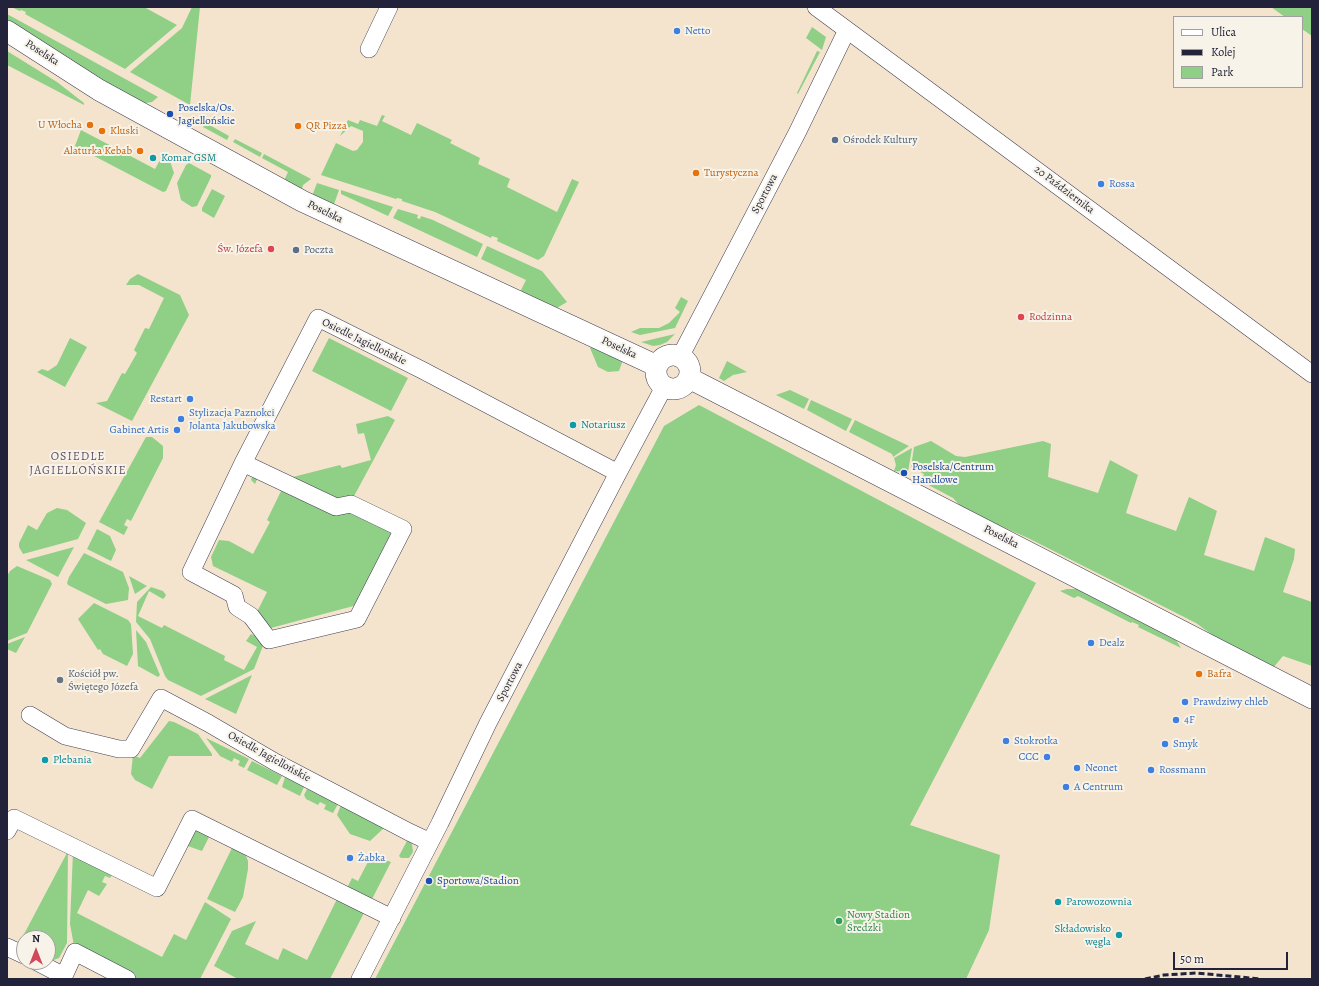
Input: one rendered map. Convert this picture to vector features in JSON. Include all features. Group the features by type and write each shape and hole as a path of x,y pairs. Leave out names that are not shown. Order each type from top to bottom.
{"street":[{"path":"369,49 389,7"},
{"name":"20 Października","path":"816,7 1312,374"},
{"name":"Sportowa","path":"680,357 797,133 847,30"},
{"name":"Poselska","path":"7,31 99,90 302,201 657,366"},
{"name":"Osiedle Jagiellońskie","path":"243,463 336,507 351,504 403,529 357,619 268,640 251,616 237,607 234,595 191,572 243,463 318,318 422,370 618,473"},
{"path":"674,355 680,357 689,366 689,378 685,385 679,389 671,390 664,387 656,378 657,366 660,360 666,356 674,355"},
{"name":"Poselska","path":"689,378 1312,698"},
{"name":"Sportowa","path":"360,979 430,842 488,723 664,387"},
{"name":"Osiedle Jagiellońskie","path":"30,715 65,736 119,749 131,749 160,698 208,723 275,762 430,842"},
{"path":"10,825 157,888 192,819 392,918"},
{"path":"52,970 64,976 75,952 127,979"}],"green space":[{"path":"11,7 144,7 177,25 125,69 25,14 26,12"},
{"path":"192,7 200,7 190,105 130,72 182,28"},
{"path":"1271,7 1312,7 1312,36 1303,30 1303,16 1284,16"},
{"path":"7,14 158,97 152,102 140,104 7,22"},
{"path":"812,27 826,37 822,50 806,38"},
{"path":"7,51 57,82 84,103 84,105 7,65"},
{"path":"817,51 820,52 798,94 797,93"},
{"path":"382,115 385,116 382,121 411,135 417,123 452,140 450,143 480,158 478,164 510,179 507,187 557,212 572,179 579,182 544,256 538,260 497,241 498,238 492,236 491,238 435,212 402,201 402,199 396,199 321,175 336,143 353,151 357,150 363,142 363,131 351,126 340,136 348,120 358,124 360,120 377,126"},
{"path":"206,123 229,136 227,140 203,127"},
{"path":"81,130 155,169 164,153 169,158 174,173 166,191 163,192 75,146"},
{"path":"235,139 262,153 260,157 233,142"},
{"path":"264,154 311,179 303,185 302,189 283,183 288,172 262,158"},
{"path":"189,163 211,175 197,206 192,207 181,200 177,183 186,165"},
{"path":"317,183 339,190 333,207 312,196"},
{"path":"212,189 225,196 214,218 202,211 202,208"},
{"path":"341,190 393,207 388,216 341,194"},
{"path":"398,209 418,215 417,218 420,219 421,216 433,220 483,244 477,257 393,218"},
{"path":"487,246 542,271 567,302 555,309 519,294 526,280 481,259"},
{"path":"138,274 180,295 189,315 132,421 96,403 107,401 122,373 125,374 137,353 134,350 145,328 149,329 164,298 139,285 126,285 130,279"},
{"path":"681,297 688,301 675,328 640,335 631,332 640,328 659,328 669,323 680,312 675,308"},
{"path":"675,334 667,342 660,345 653,346 641,342"},
{"path":"70,338 87,347 65,387 37,372 42,369 48,371 57,365"},
{"path":"329,338 408,378 391,411 312,371"},
{"path":"592,347 623,360 619,371 608,372 598,367 590,348"},
{"path":"727,361 747,372 733,375 724,381 719,378"},
{"path":"790,390 809,399 804,409 776,395"},
{"path":"811,400 852,419 846,431 807,410"},
{"path":"699,405 1036,583 910,825 1000,855 989,930 966,979 375,979 664,426"},
{"path":"388,416 395,420 353,498 338,503 289,478 340,465 342,468 371,460 364,433 358,434 356,424"},
{"path":"855,420 909,446 893,457 892,454 849,432"},
{"path":"146,437 152,437 163,446 163,458 131,521 127,519 124,525 128,527 124,535 99,522"},
{"path":"931,441 956,456 965,457 1043,441 1051,444 1048,477 1098,493 1110,460 1138,475 1126,513 1176,531 1189,497 1217,511 1204,555 1254,571 1265,537 1295,549 1294,559 1283,592 1312,602 1312,666 1283,656 1273,668 1222,642 1196,623 1028,538 964,510 953,498 921,481 924,474 911,467 914,447"},
{"path":"912,448 908,472 894,471 896,465 894,458"},
{"path":"254,473 349,508 396,530 361,604 267,629 257,612 267,592 213,566 211,557 219,540 229,541 253,554 270,522 267,520 282,489 258,477 255,484 251,480"},
{"path":"57,508 67,510 86,523 78,539 23,554 19,547 19,543 28,525 37,530 47,513"},
{"path":"97,529 110,536 116,550 111,561 87,549"},
{"path":"74,547 58,577 26,560"},
{"path":"84,553 123,572 129,588 128,600 106,604 68,585 67,583 69,577"},
{"path":"17,566 50,580 52,584 27,633 7,641 7,576 10,571"},
{"path":"129,576 147,586 135,594"},
{"path":"151,587 163,591 166,595 163,599 149,591 138,616 162,628 164,625 225,656 224,660 244,670 257,647 246,641 251,634 264,640 254,669 201,696 168,680 150,639 136,622 137,602"},
{"path":"1077,589 1176,640 1181,648 1138,627 1139,625 1132,622 1131,623 1078,596 1074,598 1060,591"},
{"path":"94,603 128,620 131,624 133,654 127,666 103,654 100,649 98,650 78,619"},
{"path":"136,630 146,642 160,675 158,677 138,666"},
{"path":"25,637 16,653 7,649 7,644"},
{"path":"252,675 236,714 205,699"},
{"path":"169,721 198,734 212,756 169,756 152,789 135,780 131,774 133,755 140,758"},
{"path":"206,738 249,759 244,768 238,765 240,761 234,758 232,762 220,756"},
{"path":"252,761 282,776 277,785 247,770"},
{"path":"285,777 304,787 300,796 282,787"},
{"path":"307,789 338,804 333,813 324,809 326,805 320,802 318,805 306,799 304,795"},
{"path":"341,805 385,827 370,841 350,834 337,815"},
{"path":"197,829 209,837 202,851 185,845 190,834"},
{"path":"408,839 412,844 413,852 409,858 401,858 399,856"},
{"path":"232,848 244,851 248,861 243,897 235,912 207,899"},
{"path":"68,851 67,943 59,958 56,959 56,930 26,930"},
{"path":"73,852 113,873 110,878 105,876 102,882 107,884 99,896 88,890 77,913 162,957 174,934 186,940 205,902 231,919 200,979 136,979 74,946 70,924"},
{"path":"375,856 391,862 370,903 345,892 352,878 358,881 369,860"},
{"path":"337,899 365,911 330,979 238,979 214,966 232,931 256,921 245,944 278,960 283,948 307,960"}],"railway":[{"path":"1145,979 1164,975 1196,973 1261,979"}],"place":[{"name":"Netto","path":"677,31"},
{"name":"Poselska/Os. Jagiellońskie","path":"170,114"},
{"name":"U Włocha","path":"90,125"},
{"name":"QR Pizza","path":"298,126"},
{"name":"Kluski","path":"102,131"},
{"name":"Ośrodek Kultury","path":"835,140"},
{"name":"Alaturka Kebab","path":"140,151"},
{"name":"Komar GSM","path":"153,158"},
{"name":"Turystyczna","path":"696,173"},
{"name":"Rossa","path":"1101,184"},
{"name":"Św. Józefa","path":"271,249"},
{"name":"Poczta","path":"296,250"},
{"name":"Rodzinna","path":"1021,317"},
{"name":"Restart","path":"190,399"},
{"name":"Stylizacja Paznokci Jolanta Jakubowska","path":"181,419"},
{"name":"Notariusz","path":"573,425"},
{"name":"Gabinet Artis","path":"177,430"},
{"name":"Poselska/Centrum Handlowe","path":"904,473"},
{"name":"Dealz","path":"1091,643"},
{"name":"Bafra","path":"1199,674"},
{"name":"Kościół pw. Świętego Józefa","path":"60,680"},
{"name":"Prawdziwy chleb","path":"1185,702"},
{"name":"4F","path":"1176,720"},
{"name":"Stokrotka","path":"1006,741"},
{"name":"Smyk","path":"1165,744"},
{"name":"CCC","path":"1047,757"},
{"name":"Plebania","path":"45,760"},
{"name":"Neonet","path":"1077,768"},
{"name":"Rossmann","path":"1151,770"},
{"name":"A Centrum","path":"1066,787"},
{"name":"Żabka","path":"350,858"},
{"name":"Sportowa/Stadion","path":"429,881"},
{"name":"Parowozownia","path":"1058,902"},
{"name":"Nowy Stadion Średzki","path":"839,921"},
{"name":"Składowisko węgla","path":"1119,935"}],"district":[{"name":"OSIEDLE JAGIELLOŃSKIE","path":"78,464"}]}
